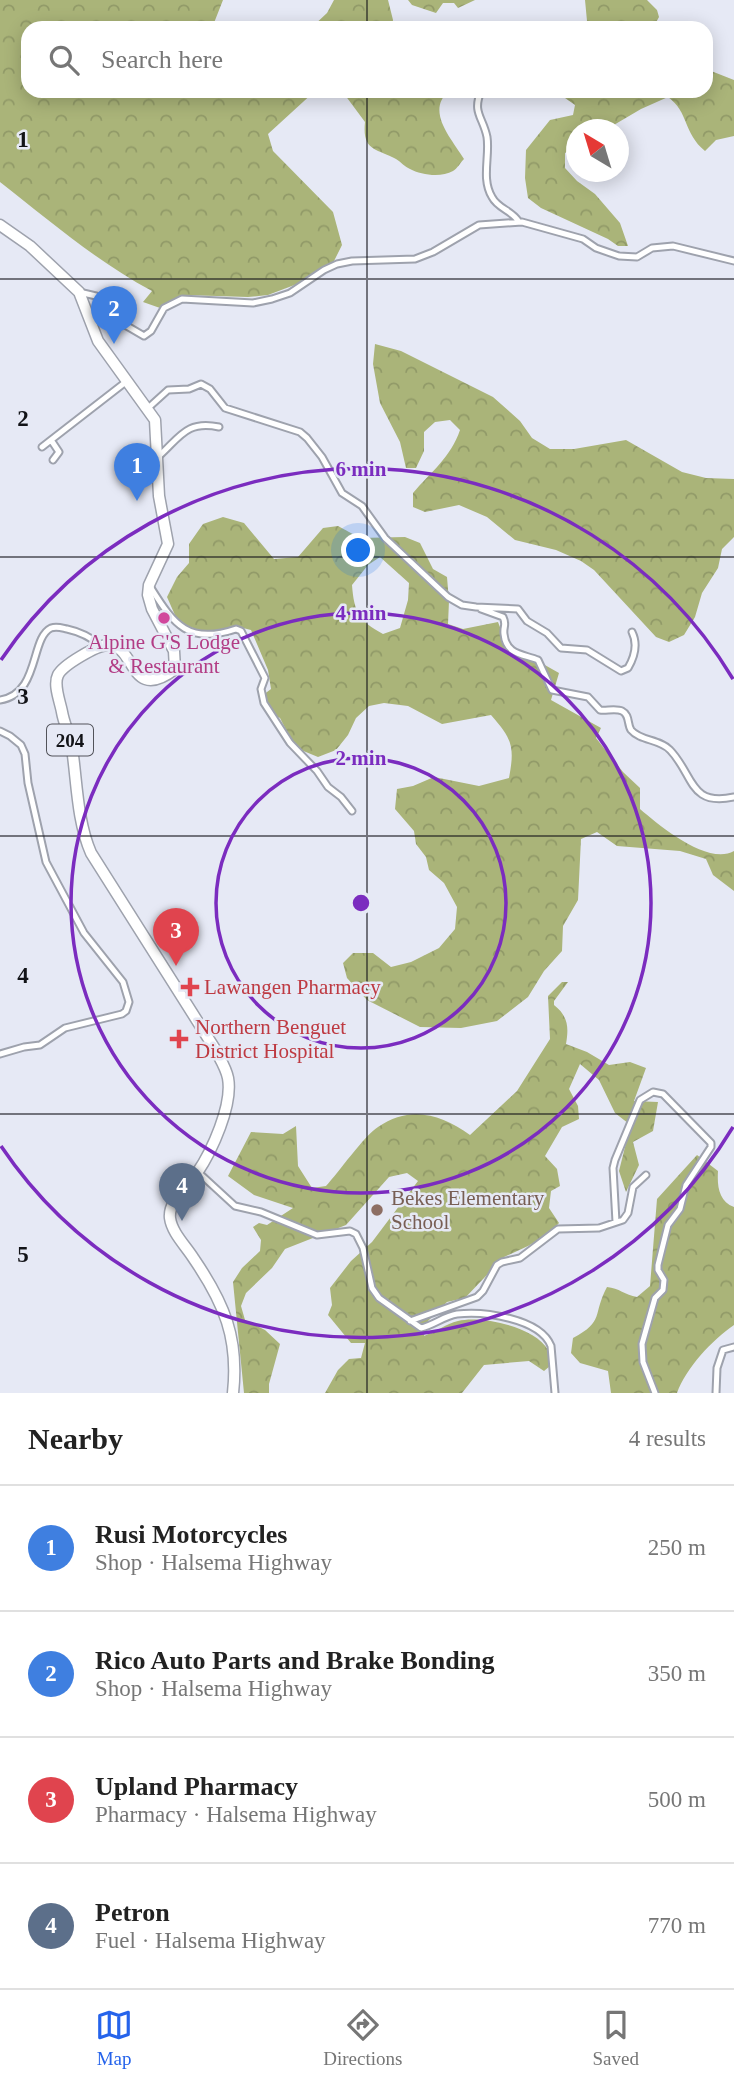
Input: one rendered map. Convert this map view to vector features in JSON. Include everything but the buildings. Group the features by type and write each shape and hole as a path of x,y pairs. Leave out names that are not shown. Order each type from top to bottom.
{"highway":[{"path":"0,225 30,246 79,292 98,341 155,420 159,496 168,544 149,585 148,595 152,609 174,651 174,669 153,680 138,675 117,646 101,646"},
{"name":"204","path":"101,646 73,661 58,676 57,683 71,743 84,833 91,853 215,1049 229,1080 228,1101 215,1140 198,1172 174,1202 170,1219 178,1236 212,1285 228,1320 234,1349 233,1393"}],"street":[{"path":"478,98 476,103 487,140 486,176 489,190 499,206 515,215 519,222"},
{"path":"79,292 96,296 120,321 144,336 151,331 164,308 182,299 253,303 272,299 290,293 337,264 415,259 433,252 476,226 519,222 583,239 596,248 620,256 638,257 652,248 673,246 734,261"},
{"path":"43,447 127,382"},
{"path":"148,409 169,390 189,389 201,384 210,389 225,408 300,432 322,457 338,488 362,506 385,537 448,597 503,617 506,623 505,637 512,651 517,655 538,660 552,690 588,697 600,710 621,710 634,733 657,741 670,750 689,779 706,797 719,800 734,797"},
{"path":"156,457 194,425 219,427"},
{"path":"51,440 59,453 53,460"},
{"path":"149,585 172,619 186,631 204,635 236,629 241,631 265,678 261,689 264,703 290,743 352,811"},
{"path":"476,607 518,609 527,621 548,633 561,649 587,650 621,671 628,668 632,662 636,644 632,632"},
{"path":"0,700 18,691 27,680 42,638 50,629 57,627 77,631 101,646"},
{"path":"0,731 21,745 25,754 28,783 49,872 84,933 123,982 129,1002 122,1014 65,1028 40,1045 0,1054"},
{"path":"616,1222 613,1168 615,1160 640,1100 653,1093 663,1094 711,1143 686,1185 680,1209 668,1225 659,1265 658,1270 664,1280 663,1290 655,1298 642,1344 643,1362 655,1393"},
{"path":"198,1172 235,1206 261,1212 317,1235 350,1231 356,1234 360,1239 372,1289 379,1298 421,1328 449,1316 476,1314 494,1314 519,1322 549,1341 555,1393"},
{"path":"410,1321 477,1297 497,1265 520,1258 558,1228 600,1228 625,1217 633,1187 646,1175"},
{"path":"716,1393 719,1359 723,1350 734,1347"}],"green space":[{"path":"0,0 223,0 215,21 21,21 21,98 307,98 268,134 273,151 333,212 342,245 333,263 305,281 268,295 185,295 160,308 143,302 152,291 92,254 0,182"},
{"path":"334,0 388,0 393,20 318,21 327,13"},
{"path":"408,0 475,0 458,8 454,3 443,3 436,13 412,5"},
{"path":"585,0 647,0 657,10 659,17 657,21 587,21"},
{"path":"713,72 734,80 734,136 716,140 705,151 693,137 680,109 669,98 713,98"},
{"path":"347,98 443,98 440,116 443,125 464,159 448,173 437,175 415,171 368,144 365,122"},
{"path":"565,98 666,98 624,119 566,119 566,182 578,182 595,194 620,223 628,246 618,246 541,208 528,198 525,178 526,150 550,120 573,115 575,105"},
{"path":"375,344 401,351 493,397 520,421 532,438 550,449 574,449 626,440 682,472 706,478 734,479 734,537 722,549 718,568 702,593 695,617 684,635 669,642 656,637 594,570 581,561 556,550 515,540 487,517 459,505 425,512 413,507 413,493 446,456 460,430 450,420 435,422 424,432 424,451 416,468 406,468 400,442 380,403 373,364"},
{"path":"223,517 244,523 274,559 298,557 323,528 338,526 360,538 405,537 420,543 433,569 447,577 448,624 463,629 498,622 506,643 559,673 551,700 601,728 596,738 623,772 640,788 640,809 672,834 698,849 723,854 734,851 734,891 713,875 706,859 680,851 617,846 597,832 581,839 578,900 563,926 562,951 544,971 528,997 497,1021 461,1028 420,1027 367,1000 347,978 343,963 353,953 373,953 391,967 411,962 439,948 455,929 457,907 444,883 429,870 426,857 416,844 414,831 395,809 397,789 434,777 479,786 509,778 512,758 508,737 491,715 442,724 408,706 384,703 369,706 356,718 348,735 336,750 318,757 301,750 291,740 280,718 264,710 263,695 271,689 268,670 251,630 239,627 203,632 178,622 167,597 177,577 189,563 189,544 203,524","holes":["380,557 409,583 408,600 400,628 383,634 368,625 359,615 352,585 368,565"]},
{"path":"562,982 568,982 554,1005 566,1022 566,1044 609,1065 630,1062 646,1068 634,1101 658,1102 653,1131 633,1142 639,1165 626,1192 619,1171 633,1127 615,1113 599,1080 580,1064 569,1089 578,1106 579,1119 562,1127 545,1156 557,1169 560,1186 551,1191 549,1208 559,1223 550,1233 504,1257 465,1298 447,1302 428,1321 424,1336 454,1322 493,1321 520,1329 542,1342 549,1352 550,1366 544,1371 529,1361 484,1365 462,1393 325,1393 338,1370 349,1359 361,1358 365,1343 351,1343 328,1315 332,1305 330,1288 351,1261 372,1242 418,1181 407,1173 389,1177 346,1225 285,1249 272,1268 246,1293 241,1306 245,1320 265,1330 280,1344 269,1393 244,1393 233,1282 242,1268 260,1251 261,1240 253,1227 259,1223 267,1225 293,1208 254,1195 228,1176 251,1132 283,1134 296,1126 298,1166 312,1188 326,1186 372,1132 390,1120 414,1114 437,1117 470,1135 517,1091 550,1039 548,996"},
{"path":"697,1155 718,1171 720,1193 725,1201 734,1207 734,1325 701,1355 677,1393 611,1393 608,1371 580,1363 571,1353 573,1338 594,1322 607,1287 637,1297 650,1286 657,1199"}],"place":[{"name":"Rico Auto Parts and Brake Bonding","path":"114,344"},
{"name":"Rusi Motorcycles","path":"137,501"},
{"name":"Alpine G'S Lodge & Restaurant","path":"164,618"},
{"name":"Upland Pharmacy","path":"176,966"},
{"name":"Lawangen Pharmacy","path":"190,987"},
{"name":"Northern Benguet District Hospital","path":"179,1039"},
{"name":"Bekes Elementary School","path":"377,1210"},
{"name":"Petron","path":"182,1221"}]}
